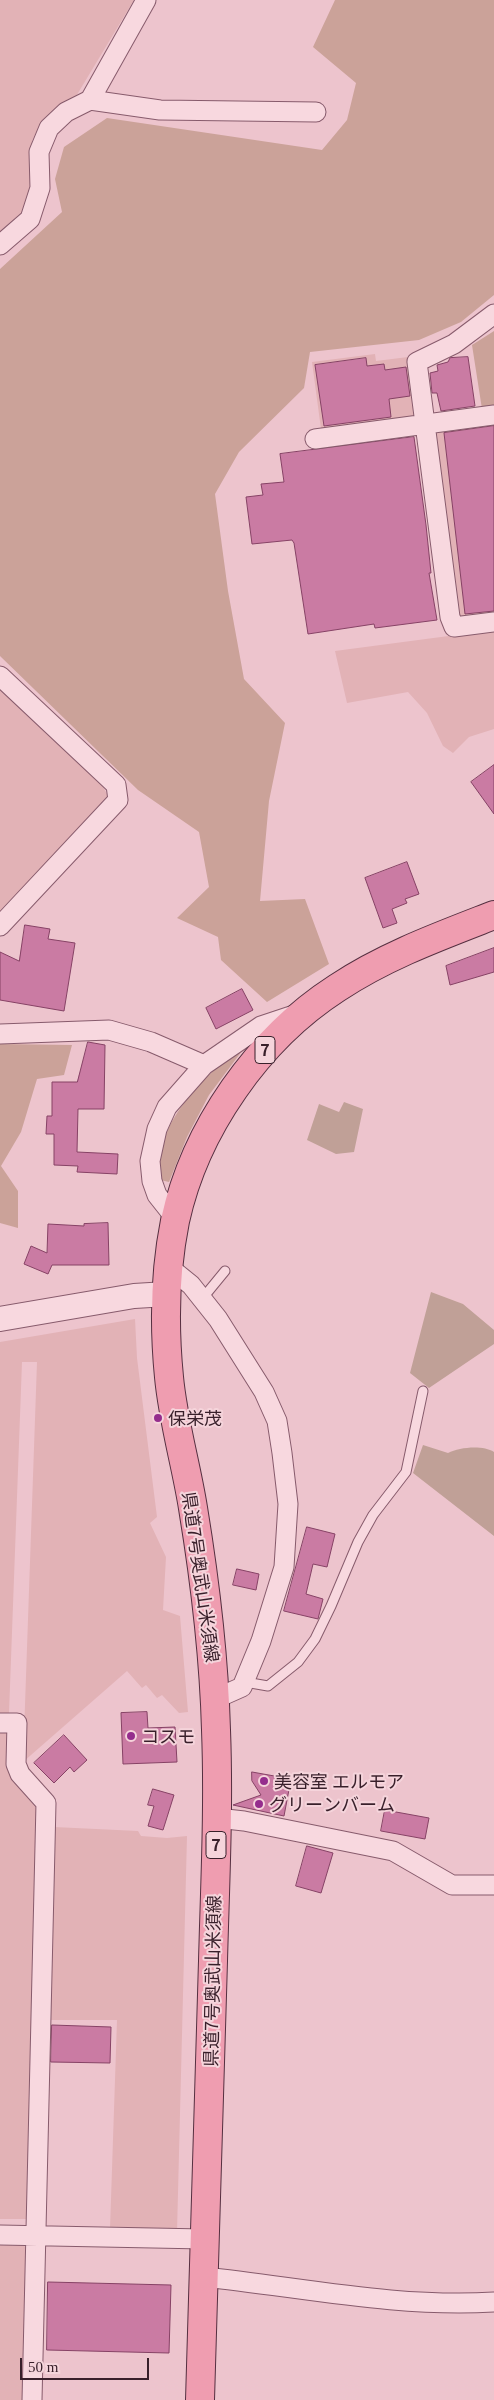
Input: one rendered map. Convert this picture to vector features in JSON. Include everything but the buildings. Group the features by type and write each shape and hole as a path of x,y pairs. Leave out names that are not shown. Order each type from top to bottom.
{"main road":[{"name":"県道7号奥武山米須線","path":"200,2400 216,1818 215,1699 212,1651 194,1510 169,1382 166,1336 168,1281 176,1219 198,1156 233,1089 282,1031 335,989 369,969 426,941 494,916"}],"street":[{"path":"0,245 30,219 40,188 39,152 49,128 66,112 90,100 146,0"},
{"path":"90,100 160,110 316,112"},
{"path":"494,314 454,344 417,362 450,617 454,627 494,622"},
{"path":"315,438 494,415"},
{"path":"0,676 116,785 118,800 0,926"},
{"path":"176,1219 157,1195 152,1180 150,1161 157,1129 167,1107 204,1065 260,1026 305,1012"},
{"path":"0,1034 109,1030 151,1042 204,1065"},
{"path":"0,1319 134,1296 168,1281 191,1285 218,1318 264,1392 277,1422 288,1504 284,1566 261,1642 246,1682 242,1687 215,1699"},
{"path":"0,1723 17,1723 16,1764 20,1774 46,1803 32,2400"},
{"path":"216,1818 244,1821 393,1850 452,1885 494,1886"},
{"path":"0,2235 204,2239"},
{"path":"204,2278 414,2302 452,2304 494,2302"}],"lane":[{"path":"202,1299 225,1271"},
{"path":"246,1682 268,1686 298,1662 315,1639 358,1542 373,1514 406,1472 423,1391"}],"shaded area":[{"path":"0,0 134,0 75,98 40,125 32,141 30,199 25,214 0,237"},
{"path":"335,0 494,0 494,295 461,322 419,340 310,352 304,388 239,452 215,494 228,591 244,679 285,723 269,801 260,901 305,899 329,964 267,1002 221,960 218,937 177,918 209,887 199,832 138,790 0,656 0,269 62,212 55,179 64,147 107,118 322,150 347,120 356,83 313,47"},
{"path":"494,331 494,407 482,409 472,345"},
{"path":"375,354 376,361 408,357 416,414 412,418 321,429 312,362"},
{"path":"494,422 494,617 464,621 458,613 435,430"},
{"path":"494,630 494,729 469,737 453,753 443,746 427,713 408,692 347,703 335,651"},
{"path":"0,688 101,783 108,796 0,914"},
{"path":"0,1044 72,1045 64,1075 37,1079 21,1132 1,1166 18,1191 18,1228 0,1223"},
{"path":"245,1047 209,1095 187,1137 169,1182 160,1180 159,1161 163,1141 184,1103 213,1071"},
{"path":"344,1102 363,1109 354,1152 336,1154 307,1140 319,1104 339,1112"},
{"path":"431,1292 463,1304 494,1330 494,1344 429,1388 410,1373"},
{"path":"135,1319 137,1358 157,1517 150,1523 166,1557 163,1610 180,1616 188,1712 179,1713 162,1695 157,1698 146,1685 142,1688 127,1671 23,1762 37,1362 22,1362 9,1713 0,1715 0,1342"},
{"path":"423,1445 448,1453 459,1449 471,1448 484,1448 494,1452 494,1536 413,1473"},
{"path":"0,1731 9,1734 8,1770 37,1804 28,2219 0,2219"},
{"path":"54,1827 138,1831 141,1836 167,1838 187,1836 177,2232 110,2229 117,2020 50,2020"},
{"path":"0,2241 21,2244 27,2248 24,2400 0,2400"}],"place":[{"name":"保栄茂","path":"158,1418"},
{"name":"コスモ","path":"131,1736"},
{"name":"美容室 エルモア","path":"264,1781"},
{"name":"グリーンバーム","path":"259,1804"}]}
